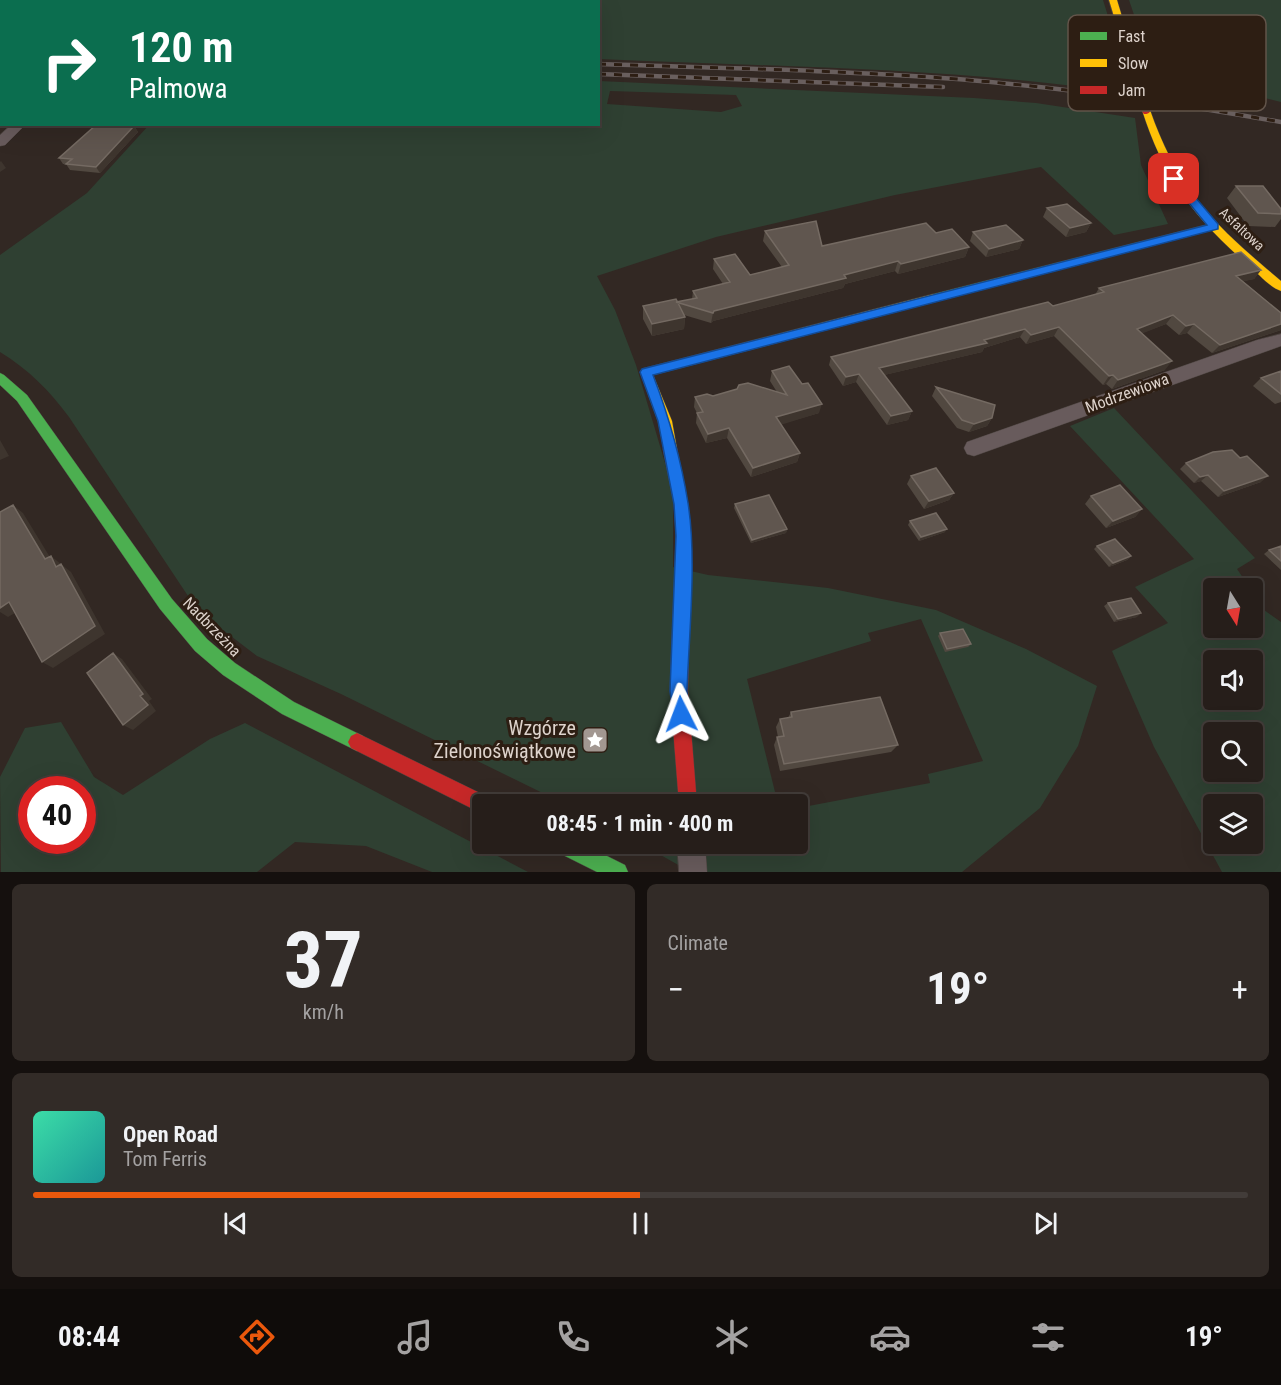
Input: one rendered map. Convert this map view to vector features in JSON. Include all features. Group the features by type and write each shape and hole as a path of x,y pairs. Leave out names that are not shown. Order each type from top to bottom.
{"street":[{"name":"Asfaltowa","path":"1113,0 1118,15"},
{"name":"Asfaltowa","path":"1146,111 1170,172 1191,202 1281,287"},
{"path":"0,142 18,126"},
{"path":"687,794 679,691 683,536 681,504 664,421 646,372 1214,226"},
{"name":"Modrzewiowa","path":"974,448 1263,344 1281,340"},
{"name":"Nadbrzeżna","path":"0,378 22,398 166,604 208,651 250,685 288,708 472,800"},
{"path":"582,854 618,872"},
{"path":"692,854 693,872"}],"green space":[{"path":"600,0 1103,0 1108,15 1068,15 1068,85 933,73 600,59"},
{"path":"1129,0 1281,0 1281,102 1266,98 1266,15 1134,15"},
{"path":"600,81 974,98 1036,103 1068,108 1068,111 1089,111 1135,118 1141,165 1168,224 1114,235 1041,167 895,195 716,237 597,276 615,310 636,365 673,490 673,567 708,575 828,588 936,610 1026,649 1097,686 1078,746 1040,808 962,872 691,872 659,854 808,854 808,806 930,783 928,774 983,761 921,619 868,633 871,641 747,679 776,794 545,794 341,694 257,656 198,611 69,417 38,381 0,352 0,255 87,193 148,126 600,126","holes":["610,91 736,95 742,106 721,112 607,104"]},
{"path":"1114,408 1255,558 1237,569 1243,578 1203,578 1203,638 1263,638 1263,608 1281,622 1281,872 1222,872 1212,854 1263,854 1263,794 1203,794 1203,837 1154,747 1112,651 1168,623 1135,587 1194,559 1070,426"},
{"path":"61,722 93,776 18,776 18,854 96,854 96,778 123,795 210,739 245,723 472,843 472,854 494,854 528,872 432,872 366,846 295,842 257,872 1,872 0,777 25,728"}],"building":[{"path":"95,126 134,126 96,167 66,164 72,159 59,158"},
{"path":"1236,186 1263,186 1281,209 1281,214 1258,213"},
{"path":"1067,204 1091,223 1070,228 1047,208"},
{"path":"816,221 822,246 926,223 936,233 952,229 969,247 901,264 898,261 844,275 846,278 713,313 676,302 697,298 693,291 730,282 714,259 735,254 750,275 789,265 765,231"},
{"path":"1006,225 1023,240 989,249 973,232"},
{"path":"1241,252 1261,270 1236,276 1281,313 1281,324 1220,345 1194,324 1186,326 1173,315 1137,329 1172,361 1118,380 1113,375 1109,376 1059,327 1031,335 1025,329 984,340 987,343 879,368 912,411 891,416 859,374 846,377 831,357 1048,302 1053,306 1104,292 1099,288"},
{"path":"676,299 685,317 652,324 643,306"},
{"path":"789,366 802,384 808,383 822,404 776,417 800,453 753,468 729,428 708,434 697,413 703,412 695,397 707,394 713,396 748,383 787,395 772,371"},
{"path":"1281,371 1281,394 1261,378"},
{"path":"936,387 995,405 992,418 974,424 962,420"},
{"path":"1232,450 1240,458 1247,456 1268,476 1224,491 1208,475 1200,477 1186,463 1213,452"},
{"path":"936,468 954,493 929,501 911,476"},
{"path":"1120,485 1142,509 1113,521 1091,496"},
{"path":"769,495 787,529 752,540 735,504"},
{"path":"13,505 45,559 51,556 56,567 61,564 95,626 42,662 9,602 0,608 0,512"},
{"path":"936,513 947,529 921,537 910,521"},
{"path":"1115,539 1131,556 1113,563 1097,546"},
{"path":"1281,546 1281,561 1269,550"},
{"path":"1131,598 1141,613 1118,619 1108,603"},
{"path":"963,629 971,644 947,649 940,633"},
{"path":"113,653 143,694 140,696 148,705 123,725 87,673"},
{"path":"880,697 898,745 784,764 777,737 784,736 780,719 792,717 791,712"}],"railway":[{"path":"600,64 912,76 1068,91"},
{"path":"600,74 943,87"},
{"path":"1213,111 1281,122"}],"traffic: fast":[{"path":"934,298 1214,226"},
{"path":"0,378 22,398 166,604 201,645 229,669 288,708 357,742"},
{"path":"582,854 618,872"}],"traffic: slow":[{"path":"1113,0 1118,15"},
{"path":"1146,111 1168,166 1198,210 1236,248 1281,287"},
{"path":"670,449 665,421 646,372 934,298"}],"traffic: jam":[{"path":"670,449 681,504 683,535 679,691 687,794"},
{"path":"357,742 472,800"}],"place":[{"name":"Wzgórze Zielonoświątkowe","path":"595,740"}],"route":[{"path":"681,714 679,691 683,536 681,504 670,442 657,397 646,372 1214,226 1191,202 1174,179"}]}
